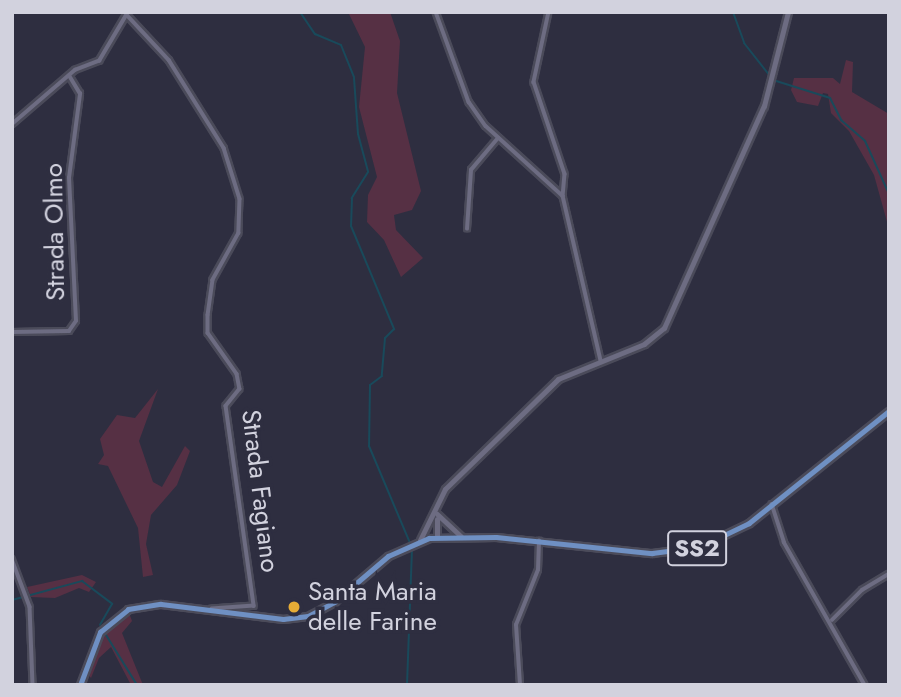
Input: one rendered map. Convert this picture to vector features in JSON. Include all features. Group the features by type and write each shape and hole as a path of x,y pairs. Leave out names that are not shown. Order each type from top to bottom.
{"main road":[{"path":"437,537 435,506 445,489 558,379 648,342 667,323 771,85 788,12"},
{"name":"SS2","path":"80,685 95,641 120,613 154,604 283,619 308,616 405,545 420,540 461,536 686,551 725,538 889,411"},
{"path":"434,517 461,536"},
{"path":"420,540 434,517"}],"street":[{"path":"436,12 469,102 498,138 563,196"},
{"path":"549,12 534,82 565,174 563,196 601,360"},
{"path":"12,124 69,76 108,52 128,13"},
{"name":"Strada Fagiano","path":"128,13 169,60 224,148 240,199 239,233 213,280 208,333 237,374 240,389 226,406 254,606 211,610"},
{"name":"Strada Olmo","path":"12,332 69,331 76,321 69,178 80,94 69,76"},
{"path":"467,229 471,170 498,138"},
{"path":"772,504 784,542 832,620 865,685"},
{"path":"520,685 516,625 538,570 539,541"},
{"path":"12,559 28,600 33,685"},
{"path":"832,620 862,590 889,574"}],"shaded area":[{"path":"348,12 390,12 400,41 397,93 421,191 412,210 394,215 396,230 423,258 401,277 384,240 367,222 368,195 377,177 359,107 365,47"},
{"path":"846,60 853,62 852,92 889,114 889,229 874,175 849,131 831,113 828,94 823,93 818,106 797,102 791,90 794,78 833,78 840,84"},
{"path":"158,389 139,441 153,482 162,487 185,446 190,451 177,485 151,515 146,544 153,575 143,577 138,528 108,466 98,464 104,455 100,439 117,415 135,418"},
{"path":"82,575 96,582 89,592 79,588 55,598 31,597 27,587"},
{"path":"129,613 132,621 122,633 143,685 131,685 111,647 99,658 91,678 87,673 103,636"}],"waterway":[{"path":"300,12 315,34 341,45 354,78 358,134 368,172 352,198 351,226 394,329 385,338 382,376 370,385 369,446 410,543"},
{"path":"733,12 744,43 770,76"},
{"path":"773,80 830,98 841,120 865,141 889,194"},
{"path":"407,685 412,548"},
{"path":"12,600 82,581 112,604 100,625"},
{"path":"106,635 137,685"}],"place":[{"name":"Santa Maria delle Farine","path":"294,607"}]}
